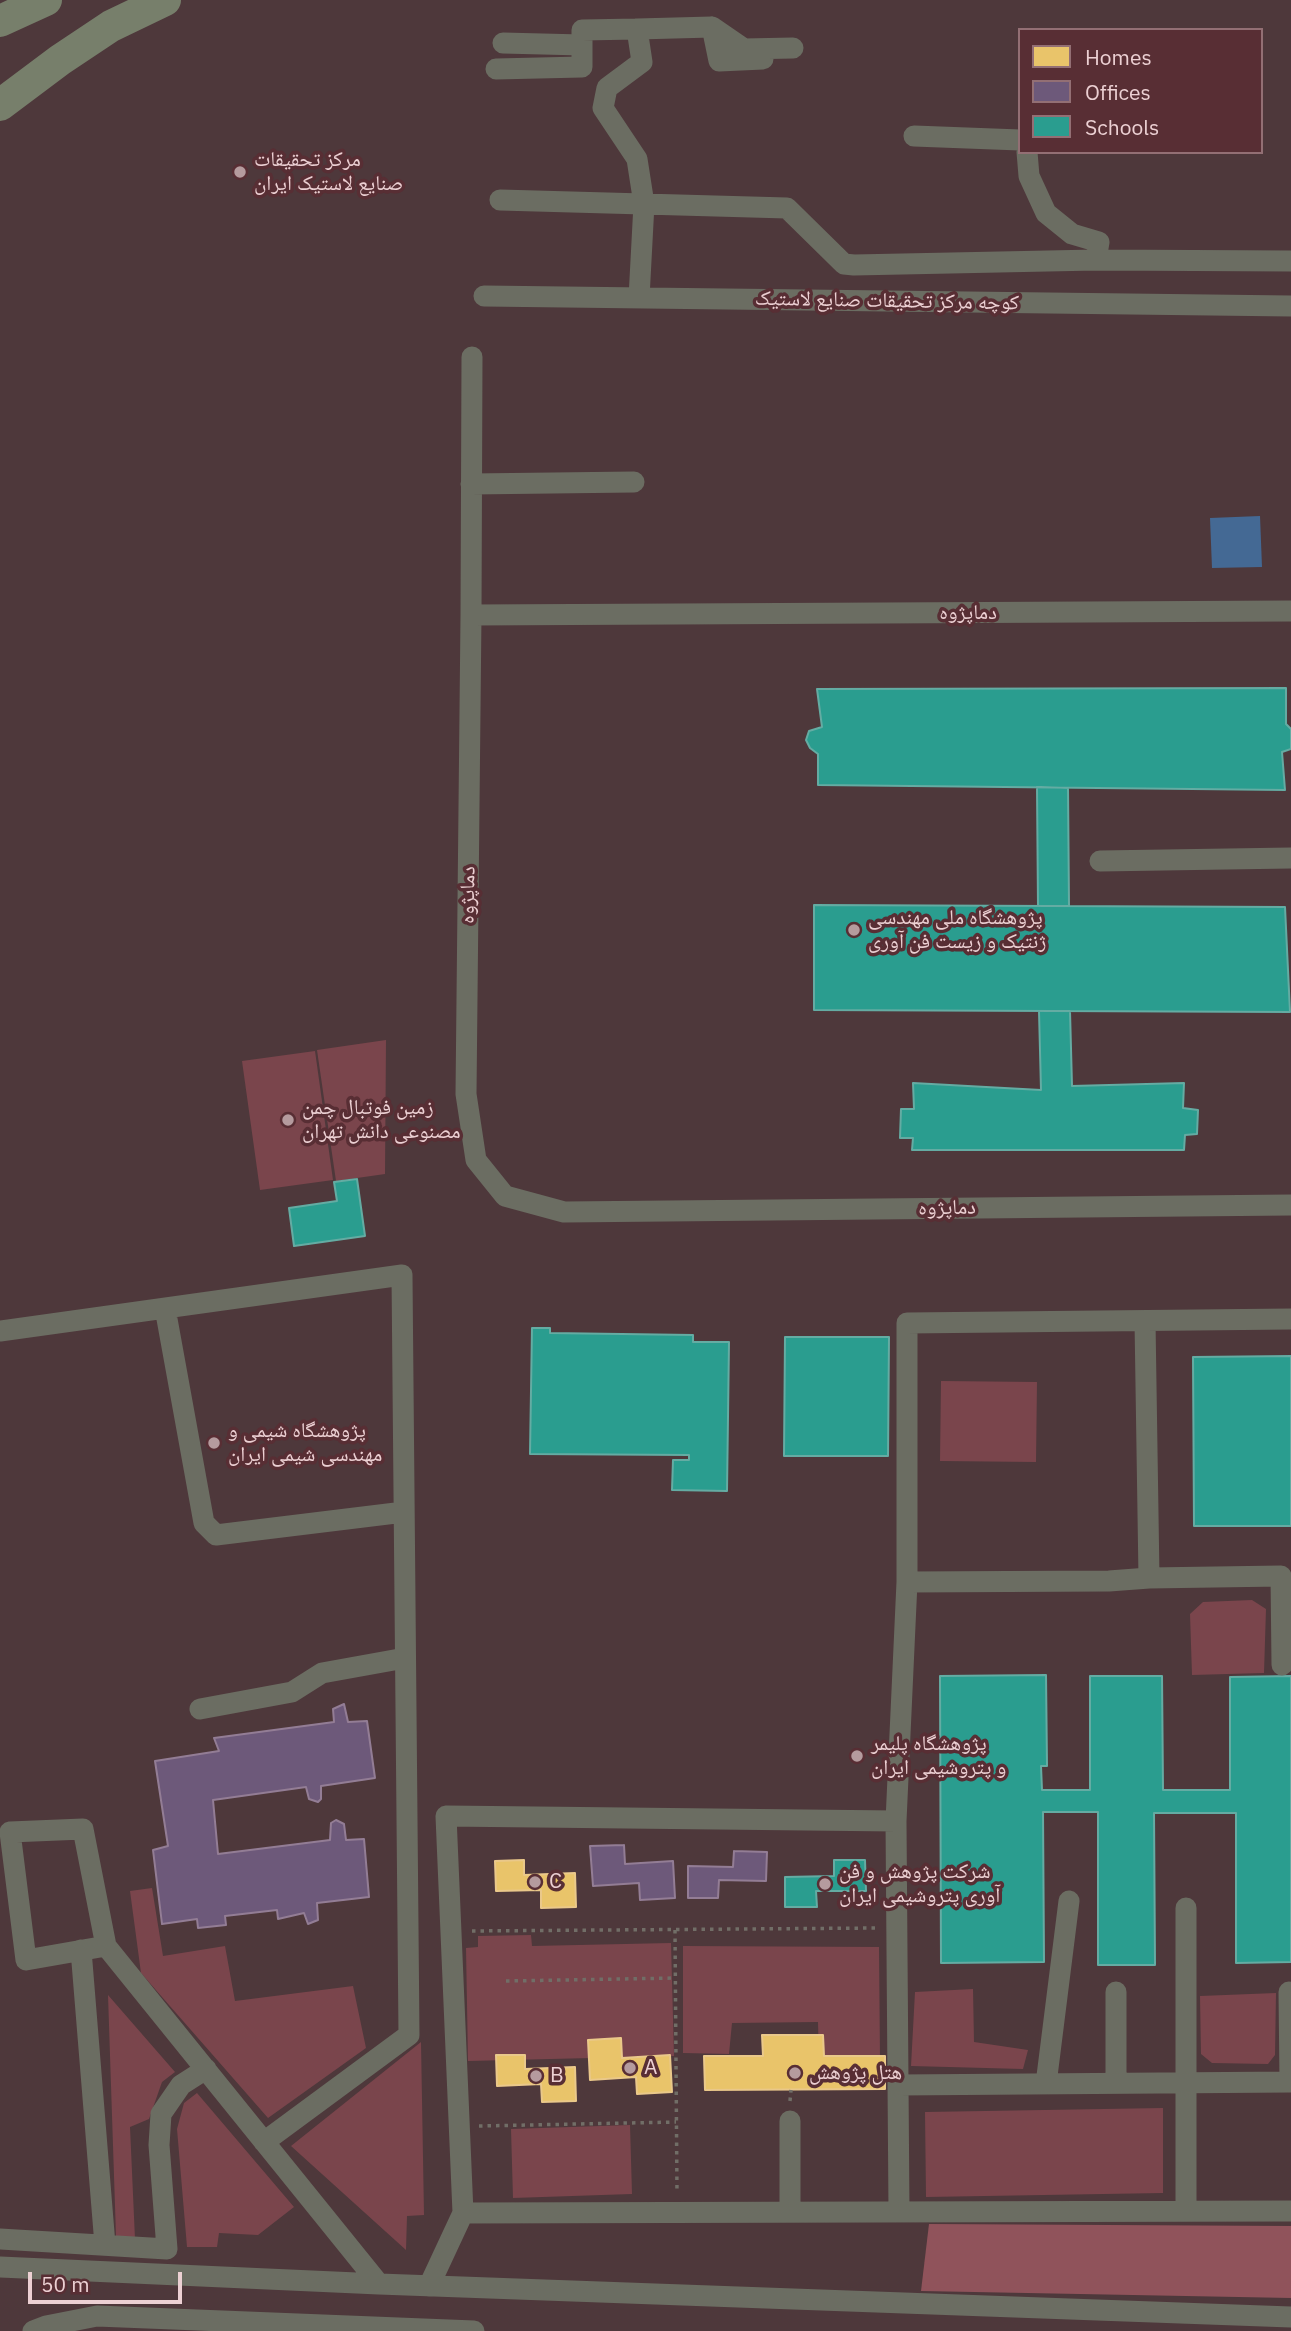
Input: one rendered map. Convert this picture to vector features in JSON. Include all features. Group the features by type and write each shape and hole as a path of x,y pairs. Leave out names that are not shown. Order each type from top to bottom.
{"highway":[{"path":"0,21 46,0"},
{"path":"0,105 111,26 165,0"}],"street":[{"path":"496,69 582,67 582,30 712,27 719,61 792,53"},
{"path":"637,29 642,62 607,88 603,108 638,159 644,204 639,298"},
{"path":"503,43 582,45"},
{"path":"914,136 1018,140"},
{"path":"1027,154 1029,176 1045,213 1072,234 1099,242 1096,260"},
{"path":"500,200 787,208 844,264 1096,260 1291,261"},
{"name":"کوچه مرکز تحقیقات صنایع لاستیک","path":"484,296 1291,306"},
{"path":"471,615 472,357"},
{"path":"471,484 634,482"},
{"name":"دماپژوه","path":"1291,611 471,615 466,1094 476,1160 505,1196 564,1212 1291,1205"},
{"path":"1100,862 1291,859"},
{"path":"0,1331 402,1275 409,2035 264,2142"},
{"path":"165,1308 204,1523 216,1535 404,1512"},
{"path":"899,2212 896,1821 907,1582 907,1323 1291,1320"},
{"path":"1145,1321 1149,1578"},
{"path":"907,1582 1109,1581 1281,1576 1282,1665"},
{"path":"200,1709 292,1692 322,1673 405,1658"},
{"path":"429,2286 463,2213 446,1816 896,1821"},
{"path":"106,1946 26,1960 5,1826 83,1829 106,1946 379,2284"},
{"path":"1046,2084 1069,1901"},
{"path":"1185,2211 1186,1908"},
{"path":"81,1950 105,2245"},
{"path":"1116,1992 1116,2083"},
{"path":"898,2085 1291,2082 1289,1992"},
{"path":"0,2239 167,2249 159,2145 160,2114 181,2085 206,2069"},
{"path":"790,2121 790,2212"},
{"path":"463,2213 1291,2211"},
{"path":"0,2267 429,2286 1291,2317"},
{"path":"33,2331 97,2316 474,2331"}],"path":[{"path":"451,1931 897,1928"},
{"path":"676,1930 677,2213"},
{"path":"506,1981 676,1978"},
{"path":"790,2099 791,2090"},
{"path":"459,2127 677,2122"}],"shaded area":[{"path":"386,1040 385,1174 336,1181 317,1050"},
{"name":"زمین فوتبال چمن مصنوعی دانش تهران","path":"315,1051 333,1180 260,1190 242,1061"},
{"path":"941,1381 1037,1382 1036,1462 940,1461"},
{"path":"1252,1600 1266,1609 1264,1673 1192,1675 1190,1614 1203,1602"},
{"path":"152,1888 163,1956 225,1946 235,2001 353,1986 366,2048 268,2118 141,1973 130,1891"},
{"path":"531,1935 532,1946 671,1943 674,2056 468,2061 466,1948 478,1947 478,1936"},
{"path":"683,1946 879,1947 880,2060 819,2061 818,2022 732,2023 729,2054 683,2053"},
{"path":"973,1989 974,2042 1028,2050 1023,2069 911,2066 915,1992"},
{"path":"1276,1993 1275,2055 1268,2064 1212,2063 1201,2054 1200,1996"},
{"path":"108,1995 175,2072 162,2082 149,2119 130,2127 135,2239 116,2236"},
{"path":"421,2042 424,2215 407,2216 406,2250 291,2146"},
{"path":"197,2093 294,2207 258,2235 219,2233 217,2247 187,2247 177,2129 184,2103"},
{"path":"1163,2108 1163,2193 926,2197 925,2112"},
{"path":"630,2125 632,2194 513,2198 511,2129"},
{"path":"929,2224 1291,2226 1291,2298 921,2291"}],"water":[{"path":"1260,516 1262,567 1212,568 1210,518"}],"building: Homes":[{"name":"C","path":"524,1860 524,1875 575,1873 576,1907 541,1908 541,1890 496,1891 495,1861"},
{"name":"هتل پژوهش","path":"762,2035 823,2035 824,2056 885,2056 885,2089 705,2090 704,2056 763,2056"},
{"name":"A","path":"621,2038 622,2058 670,2055 672,2092 637,2094 636,2077 590,2080 588,2040"},
{"name":"B","path":"496,2055 525,2055 525,2069 575,2067 576,2101 542,2102 541,2084 497,2086"}],"building: Offices":[{"path":"344,1704 348,1722 367,1721 375,1778 321,1786 321,1799 318,1802 309,1799 306,1787 213,1800 218,1854 330,1840 331,1823 336,1820 344,1824 346,1840 364,1839 369,1897 317,1903 318,1920 308,1924 304,1913 278,1919 277,1910 225,1916 226,1925 198,1928 197,1919 162,1924 153,1850 168,1846 155,1761 219,1751 214,1738 334,1722 333,1709"},
{"path":"624,1845 625,1864 673,1861 675,1898 640,1900 639,1883 593,1886 590,1846"},
{"path":"734,1851 767,1852 766,1881 719,1880 718,1898 688,1898 688,1866 733,1867"}],"building: Schools":[{"path":"1286,688 1286,724 1291,729 1291,749 1282,752 1285,790 818,785 818,754 810,748 806,740 809,731 822,727 817,689"},
{"path":"1037,787 1068,788 1069,906 1038,906"},
{"path":"814,905 1285,907 1290,1012 814,1010"},
{"path":"1039,1011 1070,1011 1072,1086 1184,1083 1183,1108 1198,1110 1197,1134 1185,1135 1184,1150 912,1150 913,1138 900,1138 901,1109 914,1109 913,1083 1041,1090"},
{"path":"357,1179 365,1236 294,1246 289,1208 337,1201 334,1182"},
{"path":"532,1328 550,1328 550,1333 693,1335 693,1342 729,1342 727,1491 672,1490 673,1460 689,1460 689,1455 530,1454"},
{"path":"785,1337 889,1337 888,1456 784,1456"},
{"path":"1291,1356 1291,1526 1194,1526 1193,1357"},
{"path":"1046,1675 1047,1766 1041,1766 1042,1790 1090,1790 1090,1676 1162,1676 1163,1790 1230,1790 1230,1677 1291,1676 1291,1962 1236,1963 1236,1813 1154,1813 1155,1965 1098,1965 1098,1812 1043,1812 1044,1962 941,1963 940,1676"},
{"name":"شرکت پژوهش و فن آوری پتروشیمی ایران","path":"834,1860 865,1860 866,1891 816,1891 817,1907 785,1907 785,1877 834,1876"}],"place":[{"name":"مرکز تحقیقات صنایع لاستیک ایران","path":"240,172"},
{"name":"پژوهشگاه ملی مهندسی ژنتیک و زیست فن آوری","path":"854,930"},
{"name":"زمین فوتبال چمن مصنوعی دانش تهران","path":"288,1120"},
{"name":"پژوهشگاه شیمی و مهندسی شیمی ایران","path":"214,1443"},
{"name":"پژوهشگاه پلیمر و پتروشیمی ایران","path":"857,1756"},
{"name":"C","path":"535,1882"},
{"name":"شرکت پژوهش و فن آوری پتروشیمی ایران","path":"825,1884"},
{"name":"A","path":"630,2068"},
{"name":"هتل پژوهش","path":"795,2073"},
{"name":"B","path":"536,2076"}]}
